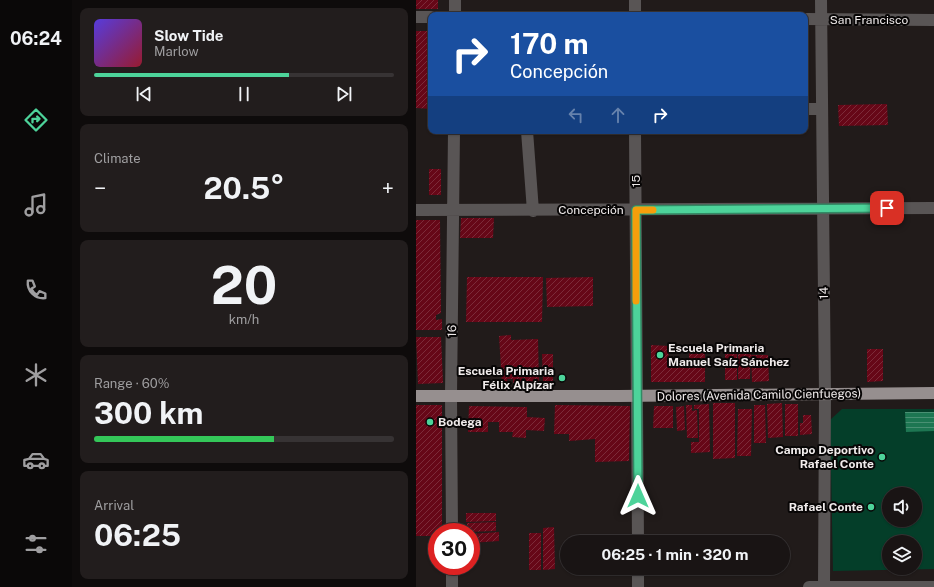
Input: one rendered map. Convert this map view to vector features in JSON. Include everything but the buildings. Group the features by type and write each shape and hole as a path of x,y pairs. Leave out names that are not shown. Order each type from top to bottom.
{"main road":[{"name":"Dolores (Avenida Camilo Cienfuegos)","path":"416,396 637,396 934,393"}],"street":[{"path":"455,0 455,12"},
{"path":"635,0 635,12"},
{"name":"14","path":"821,0 825,394 824,587"},
{"path":"416,17 428,17"},
{"name":"San Francisco","path":"808,19 934,20"},
{"path":"808,109 822,109"},
{"name":"16","path":"452,523 451,396 454,134"},
{"path":"527,134 533,211"},
{"name":"15","path":"635,134 638,535"},
{"name":"Concepción","path":"416,210 533,211 934,208"},
{"path":"452,575 452,587"},
{"path":"638,575 638,587"},
{"path":"809,587 934,587"}],"shaded area":[{"name":"Campo Deportivo Rafael Conte","path":"842,409 934,409 934,569 922,569 922,535 882,535 882,570 833,571 830,420"},
{"path":"905,412 934,412 934,431 906,432"}],"slow traffic":[{"path":"636,301 636,210 653,210"}],"place":[{"name":"Escuela Primaria Manuel Saíz Sánchez","path":"660,355"},
{"name":"Escuela Primaria Félix Alpízar","path":"562,378"},
{"name":"Bodega","path":"430,422"},
{"name":"Campo Deportivo Rafael Conte","path":"882,457"},
{"name":"Rafael Conte","path":"871,507"}],"route":[{"path":"638,496 636,210 887,208"}]}
